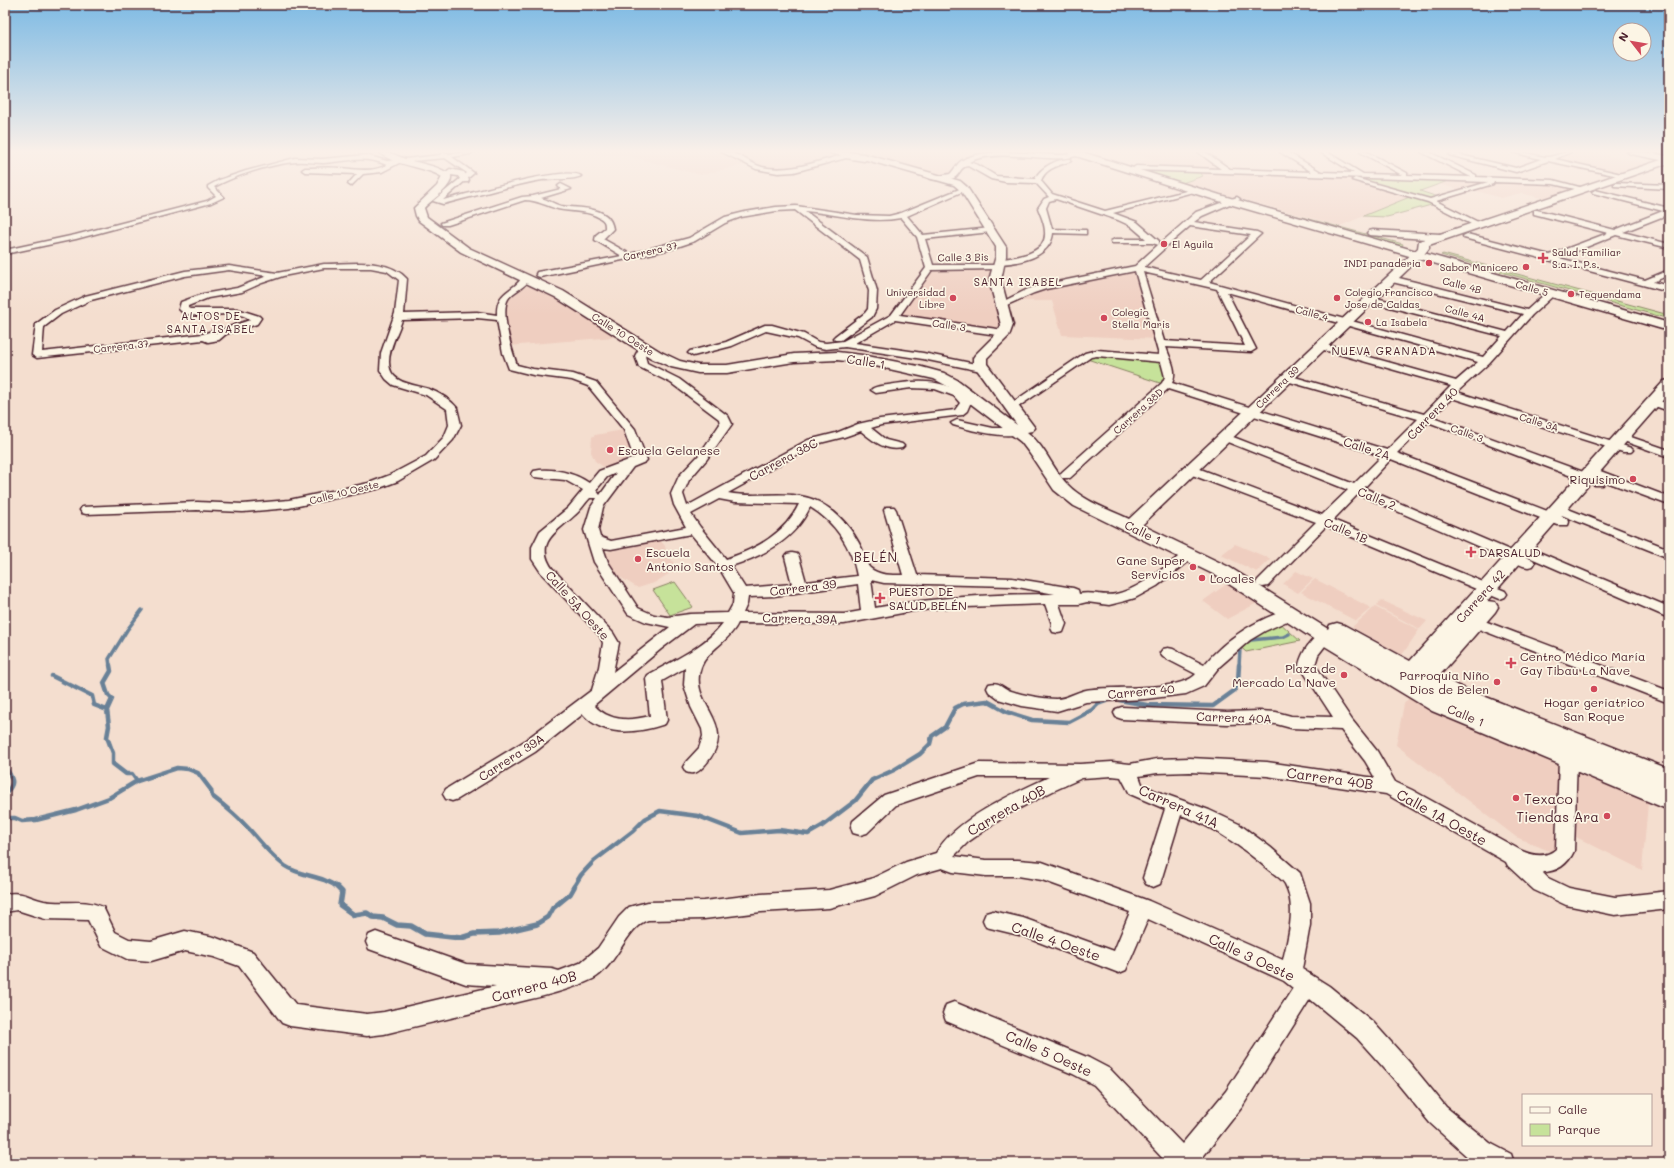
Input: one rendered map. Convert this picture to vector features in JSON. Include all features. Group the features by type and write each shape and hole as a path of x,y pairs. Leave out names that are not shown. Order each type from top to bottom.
{"main road":[{"path":"420,207 420,216 423,219 443,235 448,236 458,244 467,243 464,248 468,246 476,246 497,254"},
{"path":"430,207 432,214 457,231"},
{"path":"975,207 1001,247 1002,253 995,280 1000,305 1007,321 1004,333 982,356 980,362 981,368 1011,407 1022,430"},
{"name":"Calle 5","path":"1258,207 1420,251 1669,315"},
{"name":"Calle 5","path":"1260,207 1359,231 1550,294 1669,326"},
{"name":"Carrera 39","path":"1134,523 1420,251 1423,243 1530,207"},
{"path":"1420,251 1436,247 1553,207"},
{"path":"1359,231 1440,237"},
{"name":"Calle 10 Oeste","path":"467,245 526,278 540,279 568,286"},
{"name":"Calle 10 Oeste","path":"480,246 540,279 574,304 644,347 663,355"},
{"name":"Calle 10 Oeste","path":"574,304 584,304 592,301 663,355"},
{"name":"Calle 1","path":"663,355 703,364 731,363 793,352 822,350 865,353 907,360 936,368 964,380 1022,430 1058,483 1066,492 1080,502 1134,523 1263,583 1335,628 1414,681 1440,705 1669,800"},
{"name":"Calle 1","path":"663,355 685,366 698,369 739,368 801,358 851,357 918,370 940,376 954,384 971,401 1042,442 1066,475 1078,489 1088,496 1255,591 1326,637 1414,681 1450,692 1669,779"},
{"name":"Carrera 42","path":"1414,681 1624,444 1664,405 1669,384"}],"street":[{"path":"5,252 76,237 192,207"},
{"path":"445,223 501,207"},
{"path":"559,207 581,209 607,219 609,229 599,237 599,240 628,256"},
{"name":"Carrera 37","path":"510,292 540,279 686,242 700,237 731,218 773,209 796,208 862,217 893,217 903,215 916,207"},
{"path":"1043,207 1049,231 1083,232"},
{"path":"1089,207 1108,212 1134,224 1159,244"},
{"path":"1108,212 1130,207"},
{"path":"1000,305 1031,291 1138,268 1159,244 1199,214 1218,207"},
{"path":"1441,207 1477,225"},
{"path":"1656,207 1669,210"},
{"path":"796,208 864,259 873,291 872,309 869,315 841,341"},
{"path":"1551,258 1669,210"},
{"path":"1537,212 1669,246"},
{"path":"693,353 729,344 765,328 772,328 801,336 815,344 826,346 841,341 894,317 930,268 921,237 903,215"},
{"path":"1187,223 1257,234 1203,283"},
{"path":"921,237 991,230"},
{"name":"Calle 3 Bis","path":"930,268 998,265 1033,255 1045,244 1049,237 1049,231"},
{"path":"1468,236 1669,289"},
{"path":"1115,240 1159,244"},
{"name":"Calle 10 Oeste","path":"86,510 197,506 243,508 290,504 331,496 373,486 394,478 430,458 449,438 455,425 452,408 440,398 422,390 398,384 389,377 384,370 385,356 399,317 403,279 389,269 372,266 335,265 309,268 281,274"},
{"name":"Carrera 37","path":"240,268 265,274 281,274 239,290 196,298 183,306 183,309 188,312 237,312 256,318 254,322 220,334 219,337 212,339 205,339 205,337 37,355 38,326 58,312 88,298 185,274 222,269 240,268"},
{"name":"Calle 4","path":"1138,268 1220,287 1485,361"},
{"name":"Carrera 38D","path":"1066,475 1166,386 1170,377 1166,359 1160,344 1138,268"},
{"path":"1645,283 1669,272"},
{"path":"526,278 522,285 510,292 504,299 501,306 502,318 513,368 523,372 575,377 592,384 629,429 641,460 629,464 597,507 591,530 601,562 633,611 651,619 668,622 690,619"},
{"name":"Calle 4B","path":"1391,279 1529,313"},
{"path":"1160,344 1250,349 1220,287"},
{"name":"Carrera 40","path":"1263,583 1485,361 1529,313 1550,294"},
{"name":"Calle 4A","path":"1369,299 1508,335"},
{"path":"477,315 501,306"},
{"path":"399,317 477,315 502,318"},
{"name":"Calle 3","path":"894,317 1004,333"},
{"path":"841,341 981,368"},
{"name":"Calle 3A","path":"1320,346 1624,444 1669,454"},
{"path":"583,704 592,715 605,722 622,726 641,725 659,720 654,679 701,652 720,637 734,618 740,604 741,593 723,564 694,529 686,512 680,505 677,494 683,479 703,457 726,424 724,418 688,390 643,364 640,356 644,347"},
{"path":"1011,407 1088,355 1096,353 1166,359"},
{"name":"Calle 3","path":"1287,378 1427,418 1595,477 1669,501"},
{"path":"876,390 911,385 941,387 954,391 971,401"},
{"name":"Calle 2A","path":"1166,386 1252,411 1391,455 1669,554"},
{"name":"Carrera 38C","path":"686,512 720,495 812,442 840,440 862,426 880,422 958,413 971,401"},
{"path":"958,423 993,431 1022,430"},
{"path":"862,426 882,442 898,446"},
{"name":"Calle 2","path":"1224,437 1669,614"},
{"name":"Calle 5A Oeste","path":"599,692 607,667 611,643 606,633 547,571 540,559 539,547 545,534 572,511 589,488 603,474 629,464"},
{"name":"Calle 1B","path":"1191,470 1325,521 1493,592"},
{"path":"538,474 567,477 576,480 589,488 596,500 597,507"},
{"path":"720,495 739,499 757,498 806,501 829,513 840,525 855,548 863,574 869,614"},
{"path":"723,564 752,554 775,541 793,525 799,517 806,501"},
{"path":"890,510 911,579"},
{"path":"594,539 602,544 611,545 694,529"},
{"name":"Carrera 39A","path":"452,794 529,747 690,619 769,617 844,619 913,606 942,603 1016,599 1079,599 1085,596 1109,600 1134,594 1190,555"},
{"path":"792,557 800,588"},
{"path":"863,574 884,579 1012,582 1085,596"},
{"name":"Carrera 39","path":"741,593 774,592 800,588 863,574"},
{"path":"1050,599 1058,628"},
{"name":"Carrera 40","path":"995,688 1004,695 1022,700 1057,705 1086,696 1145,693 1186,688 1198,682 1205,672 1245,636 1260,627 1291,614"},
{"path":"1468,620 1669,697"},
{"name":"Calle 1A Oeste","path":"1326,637 1312,651 1308,658 1308,665 1346,724 1371,756 1389,787 1406,795 1508,853"},
{"path":"692,767 707,751 711,736 710,729 692,685 692,668 701,652"},
{"path":"1168,653 1205,672"},
{"name":"Carrera 40A","path":"1122,713 1227,718 1259,717 1276,718 1291,722 1346,724"},
{"path":"1508,853 1531,863 1543,864 1553,862 1565,851 1568,758"},
{"name":"Carrera 40B","path":"860,827 890,800 979,770 1130,770 1158,766 1190,765 1260,769 1389,787"},
{"name":"Carrera 41A","path":"1130,770 1130,779 1136,789 1203,815 1232,830 1263,853 1293,879 1300,904 1298,979 1301,995 1234,1099 1183,1162"},
{"name":"Carrera 40B","path":"5,903 17,901 45,910 90,911 96,914 108,939 127,949 151,950 185,941 214,947 246,959 290,1015 367,1025 392,1021 558,982 587,971 606,955 626,924 636,914 648,911 704,910 761,903 829,899 875,887 913,868 942,860 948,849 961,836 1002,809 1080,771"},
{"path":"1153,878 1175,805"},
{"path":"1508,853 1541,884 1566,896 1615,906 1669,900"},
{"name":"Calle 3 Oeste","path":"942,860 953,864 986,868 1018,868 1042,871 1142,907 1298,979 1321,993 1365,1030 1401,1070 1438,1115 1481,1152 1502,1163"},
{"name":"Calle 4 Oeste","path":"993,920 1023,927 1119,963 1142,907"},
{"path":"376,942 466,974 552,979 558,982"},
{"name":"Calle 5 Oeste","path":"954,1013 1074,1063 1102,1077 1183,1162"}],"shaded area":[{"path":"1268,207 1387,207 1340,226"},
{"name":"Universidad Libre","path":"997,267 1004,333 894,317 930,268"},
{"name":"Colegio Stella Maris","path":"1138,268 1158,339 1062,335 1052,301 1011,301 1031,291"},
{"path":"532,285 539,285 626,336 508,346 504,299 517,289"},
{"name":"Escuela Gelanese","path":"623,430 635,461 604,467 595,461 591,452 592,437 595,435"},
{"name":"Escuela Antonio Santos","path":"660,540 665,546 666,551 675,565 678,564 680,567 654,583 638,588 610,571 603,553"},
{"path":"1235,544 1271,559 1257,572 1221,555"},
{"path":"1296,571 1313,579 1298,593 1283,584"},
{"path":"1315,579 1371,608 1356,621 1301,592"},
{"path":"1228,583 1259,602 1227,619 1203,601"},
{"path":"1381,600 1427,621 1420,629 1376,606"},
{"path":"1375,607 1419,630 1402,655 1352,627"},
{"name":"Texaco","path":"1415,690 1649,792 1642,870 1566,832 1561,856 1516,837 1396,745 1404,704"}],"green space":[{"path":"1254,207 1263,207 1403,244 1400,250"},
{"path":"1386,207 1426,207 1387,217 1363,216"},
{"path":"1443,254 1669,315 1669,319 1441,255"},
{"path":"1088,355 1166,359 1166,385 1084,358"},
{"path":"675,582 693,607 670,615 653,590"},
{"path":"1278,621 1300,641 1246,652 1237,644"}],"waterway":[{"path":"110,666 109,659 127,630 142,610"},
{"path":"1247,642 1251,640 1283,637 1289,634"},
{"path":"1239,666 1240,649 1242,645"},
{"path":"107,710 112,699 108,695 104,683 111,671 110,665"},
{"path":"1119,700 1147,705 1213,706 1235,690 1238,681 1239,665"},
{"path":"52,676 92,696 94,705 107,710"},
{"path":"573,888 581,875 594,861 633,831 645,819 660,811 698,816 742,833 779,830 808,834 822,826 855,801 872,780 894,770 920,754 930,744 932,736 945,727 955,708 963,704 987,701 1007,712 1032,720 1069,722 1092,710 1098,704 1109,700"},
{"path":"107,710 109,726 107,737 113,753 113,764 126,774 132,774 137,781"},
{"path":"5,766 12,780 11,786 5,794"},
{"path":"137,781 177,768 188,769 198,773 211,790 212,796 240,820 280,862 291,870 319,878 338,888"},
{"path":"5,818 15,818 22,821 36,820 76,810 109,798 137,781"},
{"path":"338,888 342,892 340,905 354,915 367,913 373,917 383,918 397,925 411,926 425,934 461,938 474,934 499,933 537,924 548,917 553,908 570,894 574,887"}],"place":[{"name":"El Aguila","path":"1164,244"},
{"name":"Salud Familiar S.a. I. P.s.","path":"1543,258"},
{"name":"INDI panaderia","path":"1429,263"},
{"name":"Sabor Manicero","path":"1526,267"},
{"name":"Tequendama","path":"1571,294"},
{"name":"Universidad Libre","path":"953,298"},
{"name":"Colegio Francisco Jose de Caldas","path":"1337,298"},
{"name":"Colegio Stella Maris","path":"1104,318"},
{"name":"La Isabela","path":"1368,322"},
{"name":"Escuela Gelanese","path":"610,450"},
{"name":"Riquisimo","path":"1633,479"},
{"name":"DARSALUD","path":"1471,552"},
{"name":"Escuela Antonio Santos","path":"638,559"},
{"name":"Gane Super Servicios","path":"1193,567"},
{"name":"Locales","path":"1202,578"},
{"name":"PUESTO DE SALUD BELÉN","path":"880,598"},
{"name":"Centro Médico María Gay Tibau La Nave","path":"1511,663"},
{"name":"Plaza de Mercado La Nave","path":"1344,675"},
{"name":"Parroquia Niño Dios de Belen","path":"1497,682"},
{"name":"Hogar geriatrico San Roque","path":"1594,689"},
{"name":"Texaco","path":"1516,798"},
{"name":"Tiendas Ara","path":"1607,816"}],"district":[{"name":"SANTA ISABEL","path":"1018,281"},
{"name":"ALTOS DE SANTA ISABEL","path":"211,321"},
{"name":"NUEVA GRANADA","path":"1384,350"},
{"name":"BELÉN","path":"876,556"}]}
